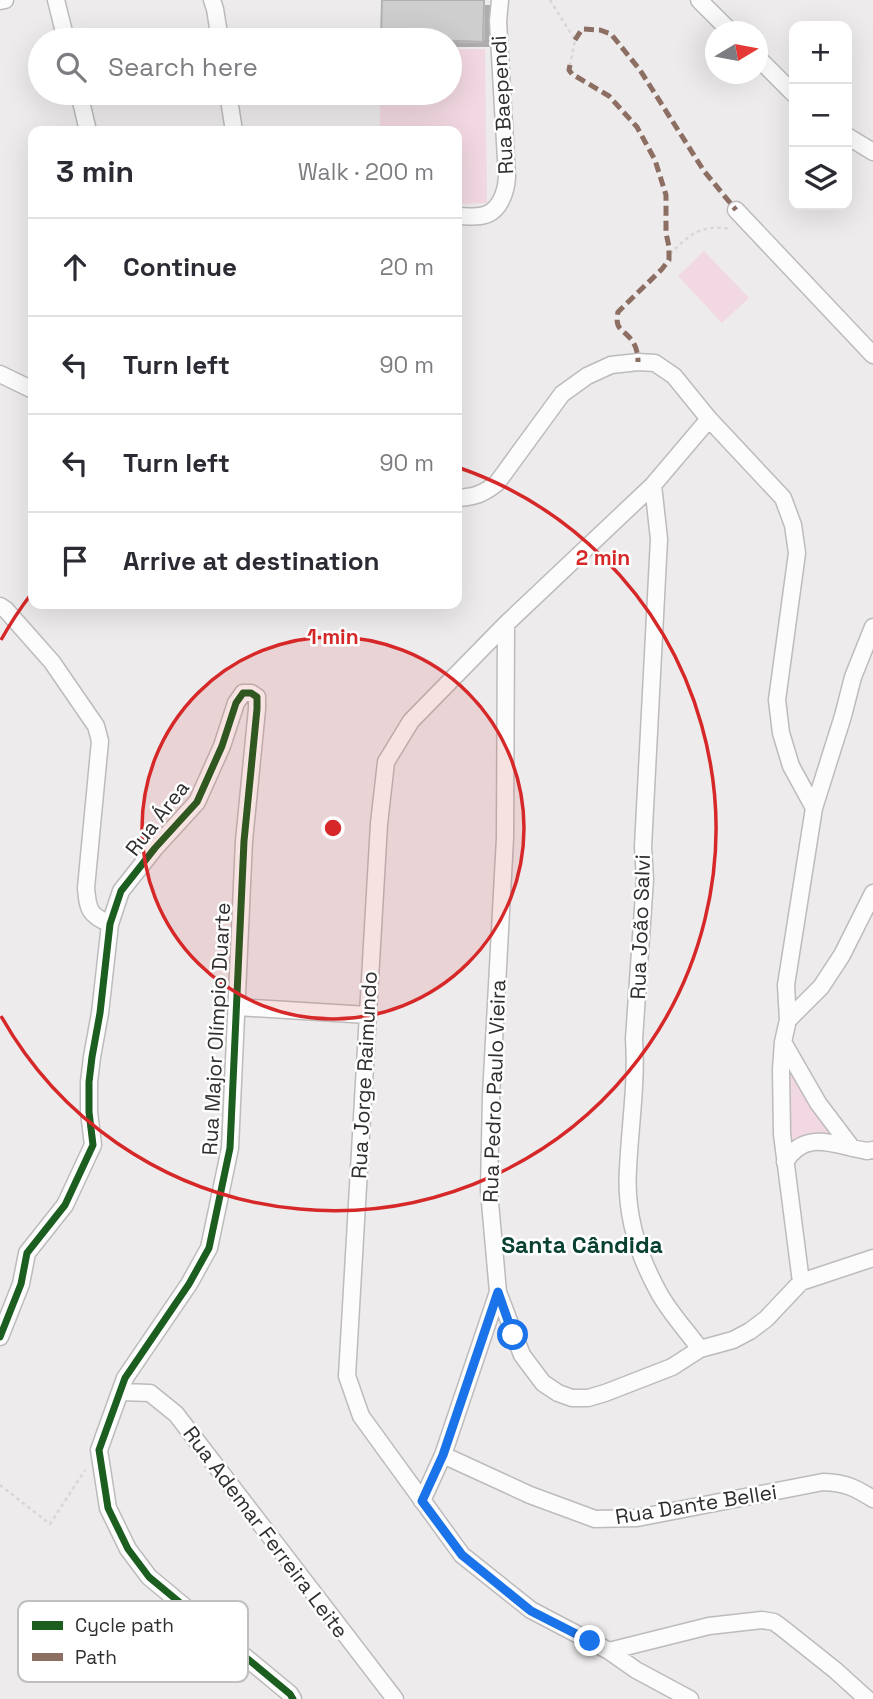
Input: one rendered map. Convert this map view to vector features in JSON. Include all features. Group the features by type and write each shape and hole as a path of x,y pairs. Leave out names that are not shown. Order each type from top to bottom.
{"street":[{"path":"0,1 5,0"},
{"path":"56,0 63,28"},
{"name":"Rua Baependi","path":"462,216 487,215 504,197 506,186 498,21 500,0"},
{"path":"699,0 720,21"},
{"path":"214,4 218,28"},
{"path":"768,68 789,89"},
{"path":"82,105 87,126"},
{"path":"230,105 233,126"},
{"path":"852,139 873,152"},
{"path":"736,209 873,355"},
{"path":"462,497 484,494 497,483 562,394 587,376 611,365 639,362 655,363 674,376 709,419 783,498 793,525 797,553 777,700 781,733 791,766 814,808"},
{"path":"0,374 28,388"},
{"name":"Rua Jorge Raimundo","path":"690,1699 636,1670 609,1651 531,1611 462,1555 361,1416 347,1376 379,824 386,762 411,720 506,624 653,485 709,419"},
{"name":"Rua João Salvi","path":"653,485 659,539 643,847 645,879 634,1039 636,1063 627,1172 629,1212 640,1254 660,1294 700,1349"},
{"path":"0,606 52,662 96,726 100,741 86,888 88,906 95,918 110,924"},
{"name":"Rua Pedro Paulo Vieira","path":"506,624 505,838 491,1096 489,1191 498,1292 522,1354 543,1383 558,1394 572,1398 588,1398 672,1367 700,1349 733,1340 766,1319 801,1282 873,1258"},
{"path":"801,1282 782,1121 781,1069 788,1020 786,985 814,808 853,677 873,627"},
{"name":"Rua Área","path":"0,1337 21,1284 27,1253 65,1205 93,1145 89,1082 110,924 121,891 197,802 222,746 236,704 243,693"},
{"name":"Rua Major Olímpio Duarte","path":"99,1450 125,1378 189,1284 209,1248 230,1148 244,841 257,709 257,697 251,693 243,693"},
{"path":"788,1020 821,987 842,956 873,893"},
{"path":"237,1007 368,1015"},
{"path":"783,1042 818,1103 852,1149"},
{"path":"785,1162 792,1151 805,1142 873,1150"},
{"path":"422,1501 443,1455 498,1292"},
{"name":"Rua Ademar Ferreira Leite","path":"121,1392 150,1393 176,1414 395,1699"},
{"path":"99,1450 108,1508 128,1549 149,1577 178,1601"},
{"name":"Rua Dante Bellei","path":"443,1455 530,1495 595,1519 637,1518 823,1482 844,1483 873,1499"},
{"path":"609,1651 709,1626 762,1620 774,1622 867,1699"},
{"path":"248,1659 293,1699"}],"path":[{"path":"550,0 575,40 570,65"},
{"path":"670,254 687,236 700,229 719,227 735,230"},
{"path":"0,1485 50,1524 99,1450"}],"shaded area":[{"path":"462,49 485,49 487,203 462,204 462,126 380,126 380,105 462,105"},
{"path":"704,251 749,298 722,323 678,276"},
{"path":"787,1061 835,1137 789,1146"}],"building":[{"path":"382,0 484,0 483,42 462,41 462,28 381,28"}],"marked path":[{"path":"575,40 582,29 611,34 640,70 704,171 736,210"},
{"path":"570,65 572,74 609,96 637,127 655,160 666,195 669,260 618,312 618,325 634,343 638,362"}],"cycle path":[{"path":"0,1337 21,1284 27,1253 65,1205 93,1145 89,1082 110,924 121,891 197,802 222,746 236,703 243,693 251,693 257,697 257,709 244,841 230,1148 209,1248 189,1284 125,1378 99,1450 108,1508 128,1549 149,1577 178,1601"},
{"path":"248,1659 293,1699"}],"district":[{"name":"Santa Cândida","path":"582,1245"}],"route":[{"path":"513,1335 498,1292 443,1455 422,1501 462,1555 531,1611 590,1641"}]}
